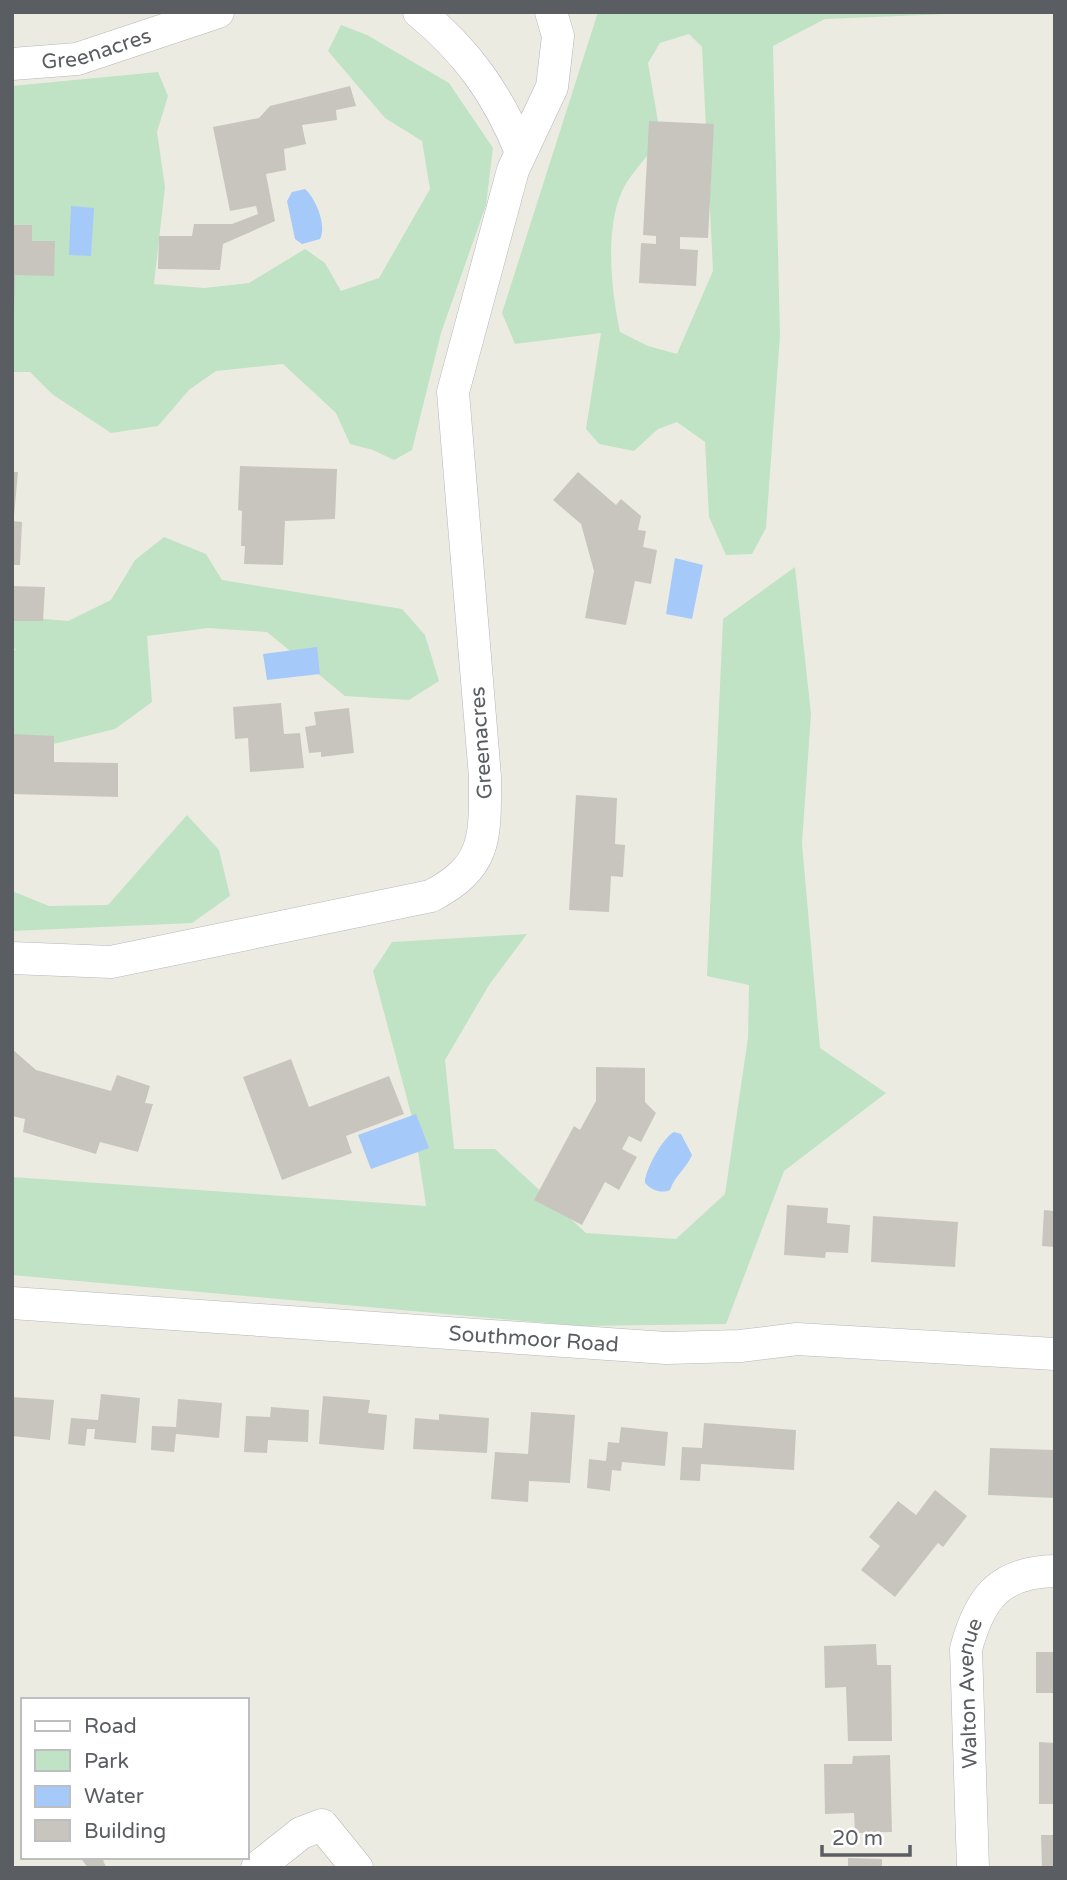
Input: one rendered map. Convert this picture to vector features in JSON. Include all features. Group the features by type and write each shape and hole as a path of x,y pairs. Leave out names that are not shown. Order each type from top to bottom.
{"street":[{"name":"Greenacres","path":"12,64 78,59 218,12"},
{"path":"419,12 451,39 482,75 506,114 520,152"},
{"name":"Greenacres","path":"12,958 111,962 431,896 454,884 470,870 485,820 485,777 453,392 520,152 552,87 558,36 551,12"},
{"name":"Southmoor Road","path":"12,1303 666,1348 740,1346 797,1339 1055,1354"},
{"name":"Walton Avenue","path":"973,1868 965,1649 973,1620 986,1597 1008,1582 1055,1572"},
{"path":"257,1868 301,1833 322,1825 356,1868"}],"green space":[{"path":"598,12 997,12 825,19 773,46 780,335 766,528 752,554 726,555 709,517 705,442 677,422 658,429 634,451 599,444 586,429 601,333 515,344 502,313","holes":["689,34 702,47 713,271 677,354 648,346 620,332 612,276 612,235 619,198 627,182 661,139 648,63 660,43"]},
{"path":"341,25 367,35 449,83 493,148 486,205 441,333 412,450 394,460 373,450 350,444 336,413 283,364 216,371 189,390 158,426 111,433 52,394 30,372 12,372 12,86 158,72 168,96 157,132 165,187 154,284 204,288 249,283 305,249 325,263 341,291 379,278 430,189 422,141 385,118 328,51"},
{"path":"164,537 206,554 222,580 402,609 425,635 439,681 409,700 345,696 267,632 208,628 147,636 152,702 115,729 25,751 12,792 12,653 16,649 12,648 12,616 68,621 111,600 135,560"},
{"path":"795,567 811,714 802,843 820,1048 886,1093 784,1171 726,1324 580,1326 12,1275 12,1177 426,1206 414,1125 373,971 392,942 527,934 489,985 445,1060 454,1149 495,1149 586,1233 676,1239 725,1194 748,1038 749,985 707,976 723,619"},
{"path":"187,815 219,850 230,896 192,923 12,931 12,891 49,906 108,905"}],"water":[{"path":"305,189 319,212 322,233 320,239 302,244 295,239 287,201 292,192"},
{"path":"71,206 94,208 91,256 69,255"},
{"path":"675,558 703,565 692,619 666,614"},
{"path":"317,647 320,674 267,680 263,654"},
{"path":"416,1114 429,1148 371,1169 358,1135"},
{"path":"674,1132 681,1134 692,1155 670,1190 657,1191 645,1183 646,1178 660,1147"}],"building":[{"path":"350,86 356,106 336,110 337,120 302,125 306,144 284,149 286,170 266,174 275,221 223,244 220,270 158,269 159,236 192,236 194,224 232,224 258,214 256,206 230,211 213,127 259,118 270,106"},
{"path":"649,121 714,124 708,238 680,237 680,249 698,250 696,286 639,283 641,243 656,244 656,236 643,235"},
{"path":"12,225 32,225 32,241 55,241 54,276 15,275 15,306"},
{"path":"240,466 337,469 335,519 285,521 283,565 244,564 245,546 241,546 242,511 238,510"},
{"path":"12,472 18,472 14,516 12,516"},
{"path":"578,472 616,505 621,499 641,516 638,530 646,531 643,547 657,550 651,584 635,581 626,625 585,618 594,571 581,524 553,500"},
{"path":"12,521 22,522 20,565 12,565"},
{"path":"12,586 45,587 43,621 12,621"},
{"path":"281,703 284,734 300,733 304,768 250,772 248,738 235,739 233,707"},
{"path":"349,708 354,753 321,757 321,752 309,753 305,727 316,725 314,712"},
{"path":"12,734 54,736 54,762 118,763 118,797 12,794"},
{"path":"576,795 617,798 615,844 625,845 623,877 611,876 609,912 569,910"},
{"path":"12,1049 36,1070 111,1091 117,1075 150,1086 145,1103 153,1104 138,1152 100,1142 96,1154 23,1132 25,1119 12,1116"},
{"path":"291,1059 309,1107 389,1076 404,1114 346,1136 352,1153 282,1180 243,1077"},
{"path":"596,1067 645,1068 645,1102 656,1113 641,1142 629,1136 622,1149 637,1157 619,1190 605,1182 582,1225 534,1200 574,1126 580,1130 596,1101"},
{"path":"787,1205 828,1208 827,1223 850,1225 848,1253 826,1252 825,1258 784,1255"},
{"path":"1044,1210 1055,1211 1055,1247 1042,1246"},
{"path":"873,1216 958,1222 955,1267 871,1262"},
{"path":"101,1394 140,1398 136,1443 94,1439 95,1429 87,1429 85,1446 68,1444 71,1418 98,1420"},
{"path":"323,1396 370,1400 368,1413 387,1415 384,1450 319,1444"},
{"path":"12,1397 54,1400 50,1440 12,1436"},
{"path":"178,1399 222,1403 219,1438 176,1434 174,1452 151,1450 152,1426 176,1427"},
{"path":"271,1407 309,1410 308,1442 268,1440 267,1453 244,1452 246,1416 270,1417"},
{"path":"531,1412 575,1415 570,1483 529,1481 528,1502 491,1499 495,1452 528,1454"},
{"path":"439,1414 489,1418 487,1453 413,1449 415,1418 439,1420"},
{"path":"704,1423 796,1430 794,1470 701,1464 700,1481 680,1480 682,1447 702,1448"},
{"path":"621,1427 668,1432 665,1466 622,1462 621,1471 612,1470 610,1491 587,1488 589,1459 606,1461 608,1442 619,1443"},
{"path":"990,1448 1055,1450 1055,1498 988,1495"},
{"path":"935,1490 967,1516 943,1547 938,1543 895,1597 861,1570 880,1546 869,1537 898,1501 916,1515"},
{"path":"876,1644 877,1665 891,1665 892,1741 848,1741 846,1687 825,1688 824,1646"},
{"path":"1036,1652 1055,1652 1055,1693 1036,1693"},
{"path":"1039,1742 1055,1743 1055,1804 1039,1804"},
{"path":"890,1755 892,1832 855,1833 854,1813 825,1814 824,1764 852,1764 853,1756"},
{"path":"1041,1835 1055,1835 1055,1868 1042,1868"},
{"path":"848,1858 882,1859 882,1868 848,1868"},
{"path":"81,1859 106,1859 103,1861 107,1868 88,1868"}]}
